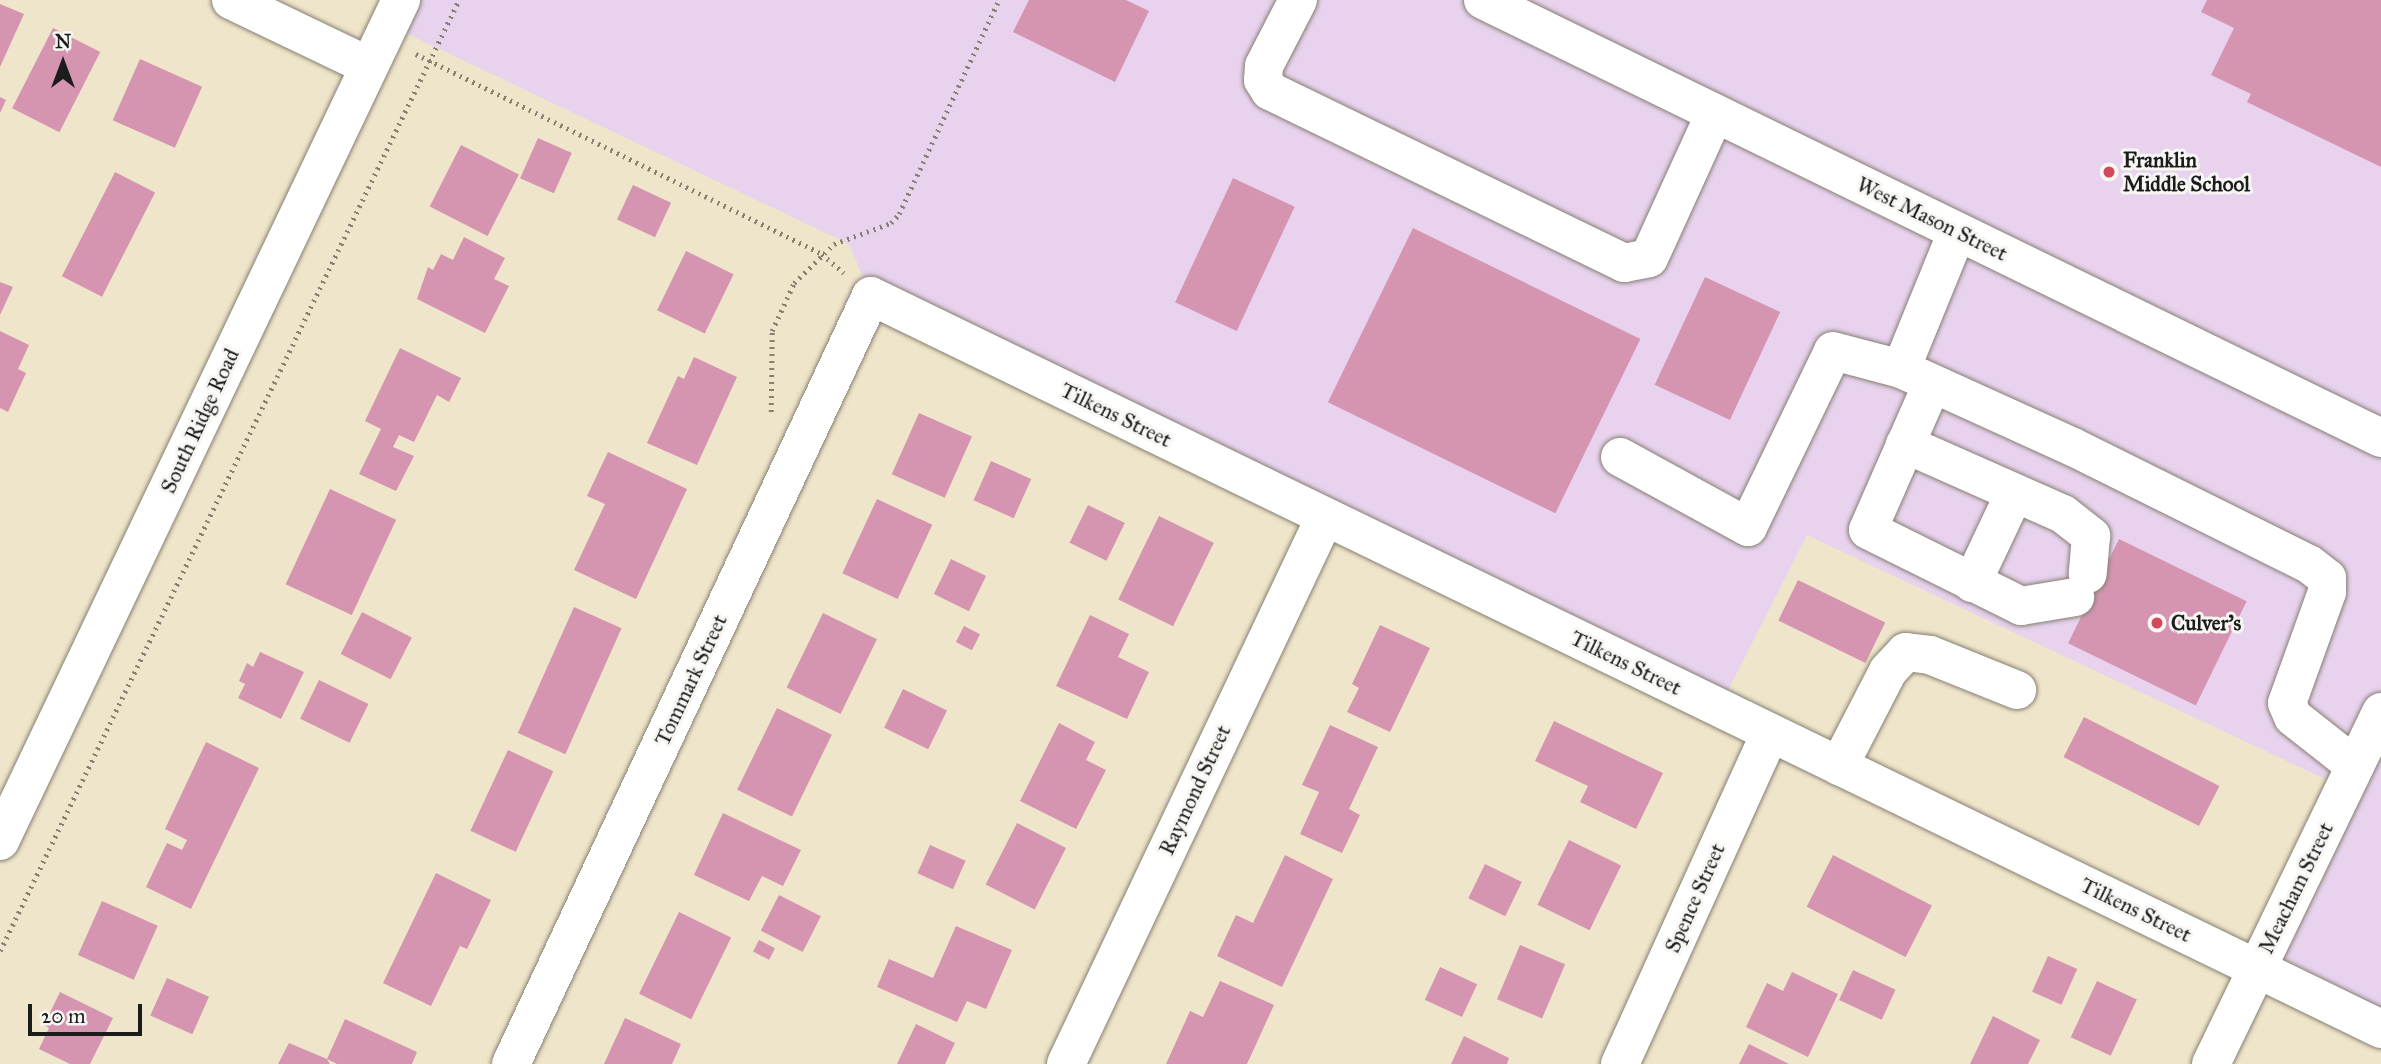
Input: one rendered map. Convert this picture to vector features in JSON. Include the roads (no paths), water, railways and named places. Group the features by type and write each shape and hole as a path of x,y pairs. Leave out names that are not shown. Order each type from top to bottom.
{"street":[{"path":"231,0 376,52"},
{"name":"South Ridge Road","path":"0,841 401,0"},
{"path":"1298,0 1264,66 1263,80 1270,91 1625,263 1648,258 1715,113"},
{"name":"West Mason Street","path":"1483,0 2381,438"},
{"path":"1905,444 2014,494 2063,513 2091,536 2081,586 2021,606 1868,530 1905,444 1916,377 1957,232"},
{"name":"Tilkens Street","path":"871,296 2381,1029"},
{"name":"Tommark Street","path":"511,1064 871,296"},
{"path":"1620,457 1748,527 1833,351 1916,377 2073,447 2309,564 2327,578 2327,592 2287,703 2293,717 2355,766"},
{"path":"1972,583 2014,494"},
{"name":"Raymond Street","path":"1066,1064 1325,517"},
{"path":"1839,766 1888,671 1906,652 1930,654 2017,690"},
{"name":"Meacham Street","path":"2211,1064 2381,712"},
{"name":"Spence Street","path":"1620,1064 1770,733"}],"place":[{"name":"Franklin Middle School","path":"2109,172"},
{"name":"Culver's","path":"2157,623"}]}
